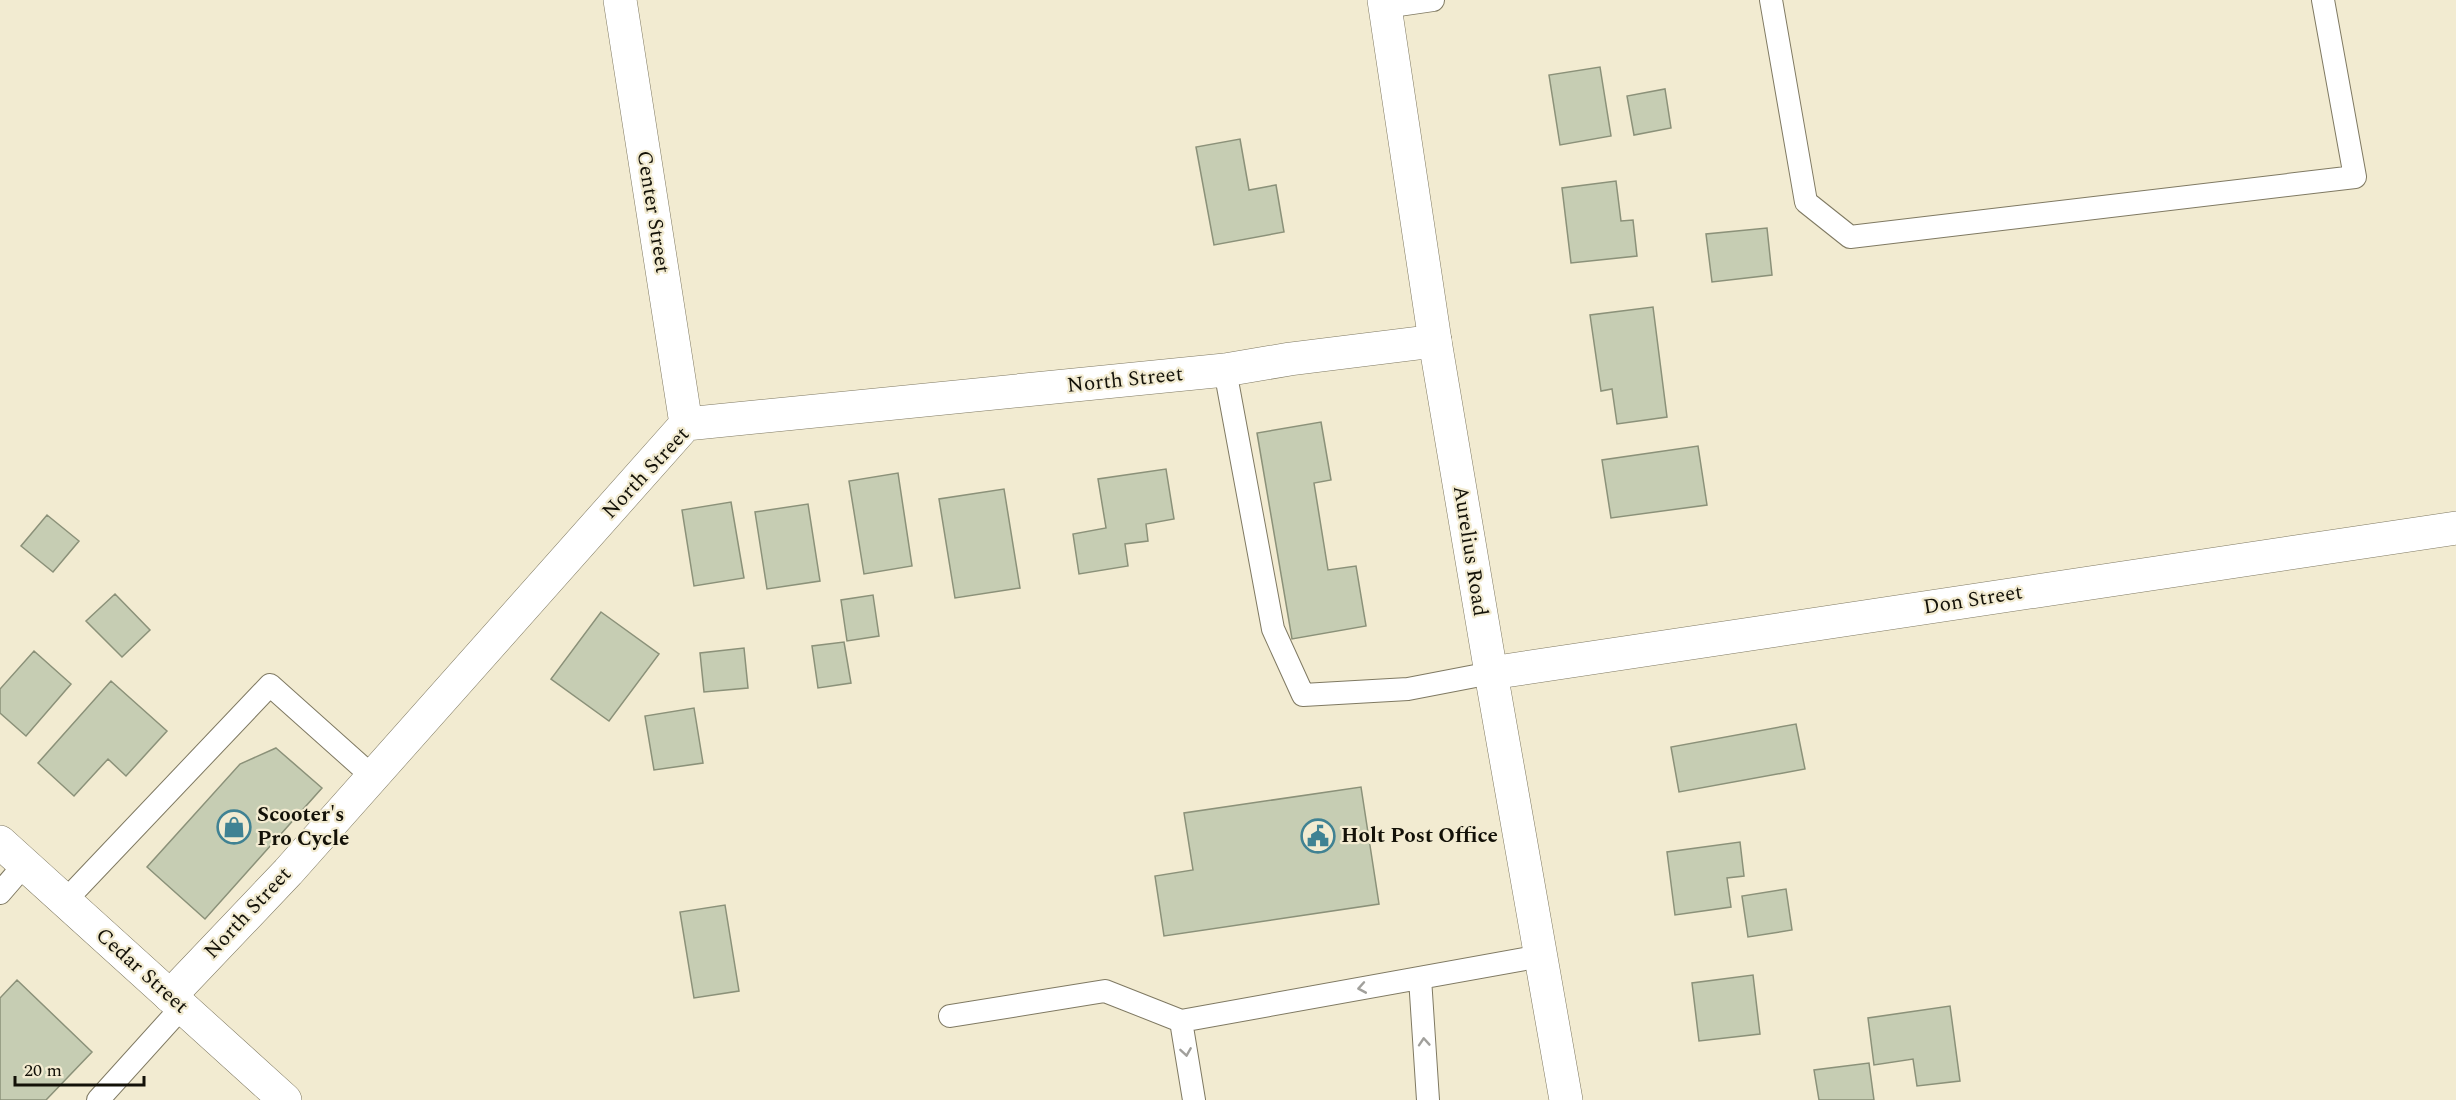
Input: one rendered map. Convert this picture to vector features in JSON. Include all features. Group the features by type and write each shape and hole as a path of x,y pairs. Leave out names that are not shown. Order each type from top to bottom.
{"street":[{"name":"Center Street","path":"620,0 686,424"},
{"name":"Aurelius Road","path":"1384,3 1435,340 1566,1100"},
{"name":"North Street","path":"176,1002 288,872 686,424 1225,370 1290,358 1435,340"},
{"name":"Don Street","path":"1491,673 2456,528"},
{"name":"Cedar Street","path":"0,842 176,1002 270,1095"}],"lane":[{"path":"1384,3 1432,0"},
{"path":"1771,0 1806,202 1850,237 2355,177 2323,0"},
{"path":"1225,370 1273,629 1304,695 1408,689 1491,673"},
{"path":"65,901 270,685 373,777"},
{"path":"0,893 25,864"},
{"path":"950,1016 1105,991 1181,1021 1541,956"},
{"path":"1420,978 1428,1100"},
{"path":"98,1100 176,1002"},
{"path":"1181,1021 1194,1100"}],"building":[{"path":"1600,67 1611,136 1560,145 1549,75"},
{"path":"1665,89 1671,128 1634,135 1627,96"},
{"path":"1240,139 1249,190 1276,185 1284,232 1214,245 1196,147"},
{"path":"1616,181 1621,221 1633,220 1637,256 1571,263 1562,188"},
{"path":"1767,228 1772,275 1712,282 1706,234"},
{"path":"1653,307 1667,417 1617,424 1612,389 1601,391 1590,315"},
{"path":"1321,422 1331,480 1314,483 1328,570 1356,566 1366,626 1292,639 1257,433"},
{"path":"1698,446 1707,505 1611,518 1602,460"},
{"path":"1166,469 1174,519 1146,524 1148,541 1125,544 1128,566 1079,574 1073,534 1106,528 1098,479"},
{"path":"898,473 912,566 864,574 849,481"},
{"path":"1004,489 1020,588 955,598 939,499"},
{"path":"731,502 744,578 694,586 682,510"},
{"path":"808,504 820,581 767,589 755,512"},
{"path":"47,515 79,541 53,572 21,546"},
{"path":"115,594 150,630 122,657 86,621"},
{"path":"873,595 879,636 847,641 841,600"},
{"path":"601,612 659,654 609,721 551,679"},
{"path":"844,642 851,683 818,688 812,646"},
{"path":"744,648 748,688 704,692 700,653"},
{"path":"34,651 71,684 26,736 0,713 0,689"},
{"path":"111,681 167,731 126,776 108,759 74,796 38,763"},
{"path":"694,708 703,763 654,770 645,716"},
{"path":"1796,724 1805,769 1679,792 1671,747"},
{"name":"Scooter's Pro Cycle","path":"276,748 322,788 205,919 147,867 240,764"},
{"path":"1361,787 1379,904 1164,936 1155,876 1193,870 1184,813"},
{"path":"1740,842 1744,876 1727,878 1731,907 1675,915 1667,852"},
{"path":"1786,889 1792,930 1748,937 1742,896"},
{"path":"725,905 739,991 694,998 680,912"},
{"path":"1753,975 1760,1034 1699,1041 1692,983"},
{"path":"17,980 92,1052 46,1100 0,1100 0,998"},
{"path":"1950,1006 1960,1081 1917,1086 1913,1059 1874,1065 1868,1018"},
{"path":"1869,1063 1874,1100 1819,1100 1814,1070"}],"place":[{"name":"Scooter's Pro Cycle","path":"234,827"},
{"name":"Holt Post Office","path":"1318,836"}]}
